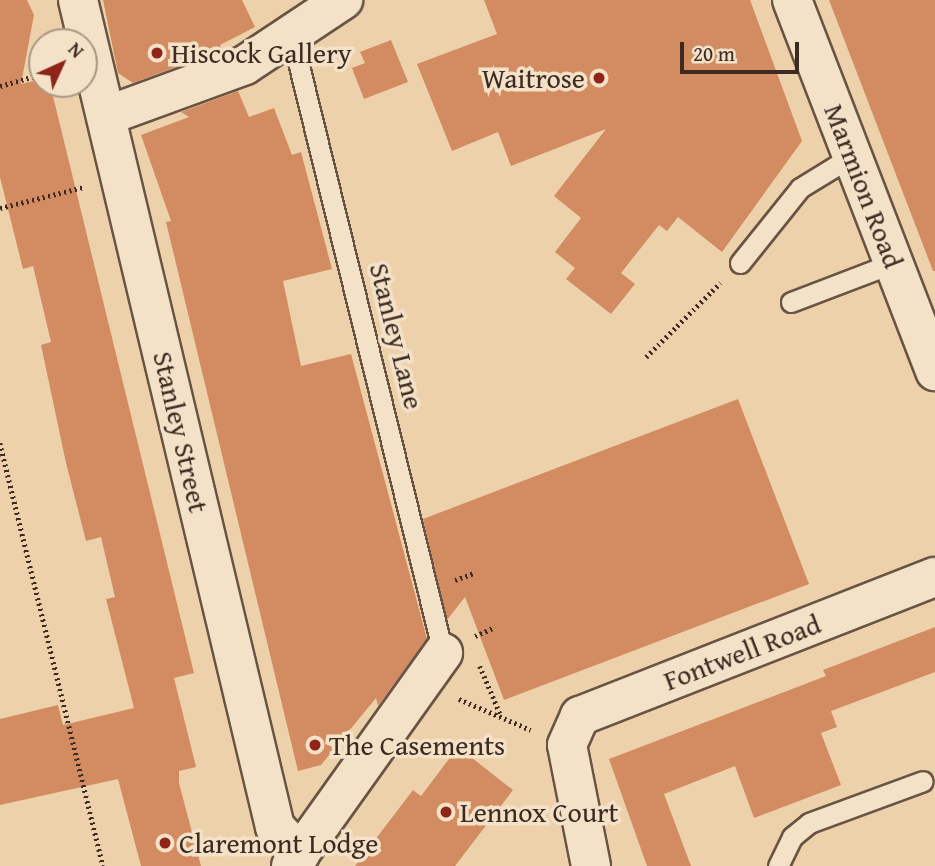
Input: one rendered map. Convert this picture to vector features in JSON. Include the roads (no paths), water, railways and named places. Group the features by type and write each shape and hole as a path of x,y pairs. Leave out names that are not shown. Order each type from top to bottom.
{"street":[{"name":"Stanley Street","path":"78,0 275,827 295,860"},
{"path":"106,116 245,65 288,19 342,0"},
{"name":"Marmion Road","path":"792,0 935,372"},
{"name":"Fontwell Road","path":"591,866 567,745 573,723 590,711 935,577"},
{"path":"295,860 454,662"}],"lane":[{"name":"Stanley Lane","path":"288,19 454,662"},
{"path":"740,263 800,188 852,156"},
{"path":"791,302 893,263"},
{"path":"778,866 792,837 809,824 923,781"}],"place":[{"name":"Hiscock Gallery","path":"157,53"},
{"name":"Waitrose","path":"599,78"},
{"name":"The Casements","path":"315,745"},
{"name":"Lennox Court","path":"446,812"},
{"name":"Claremont Lodge","path":"165,843"}]}
